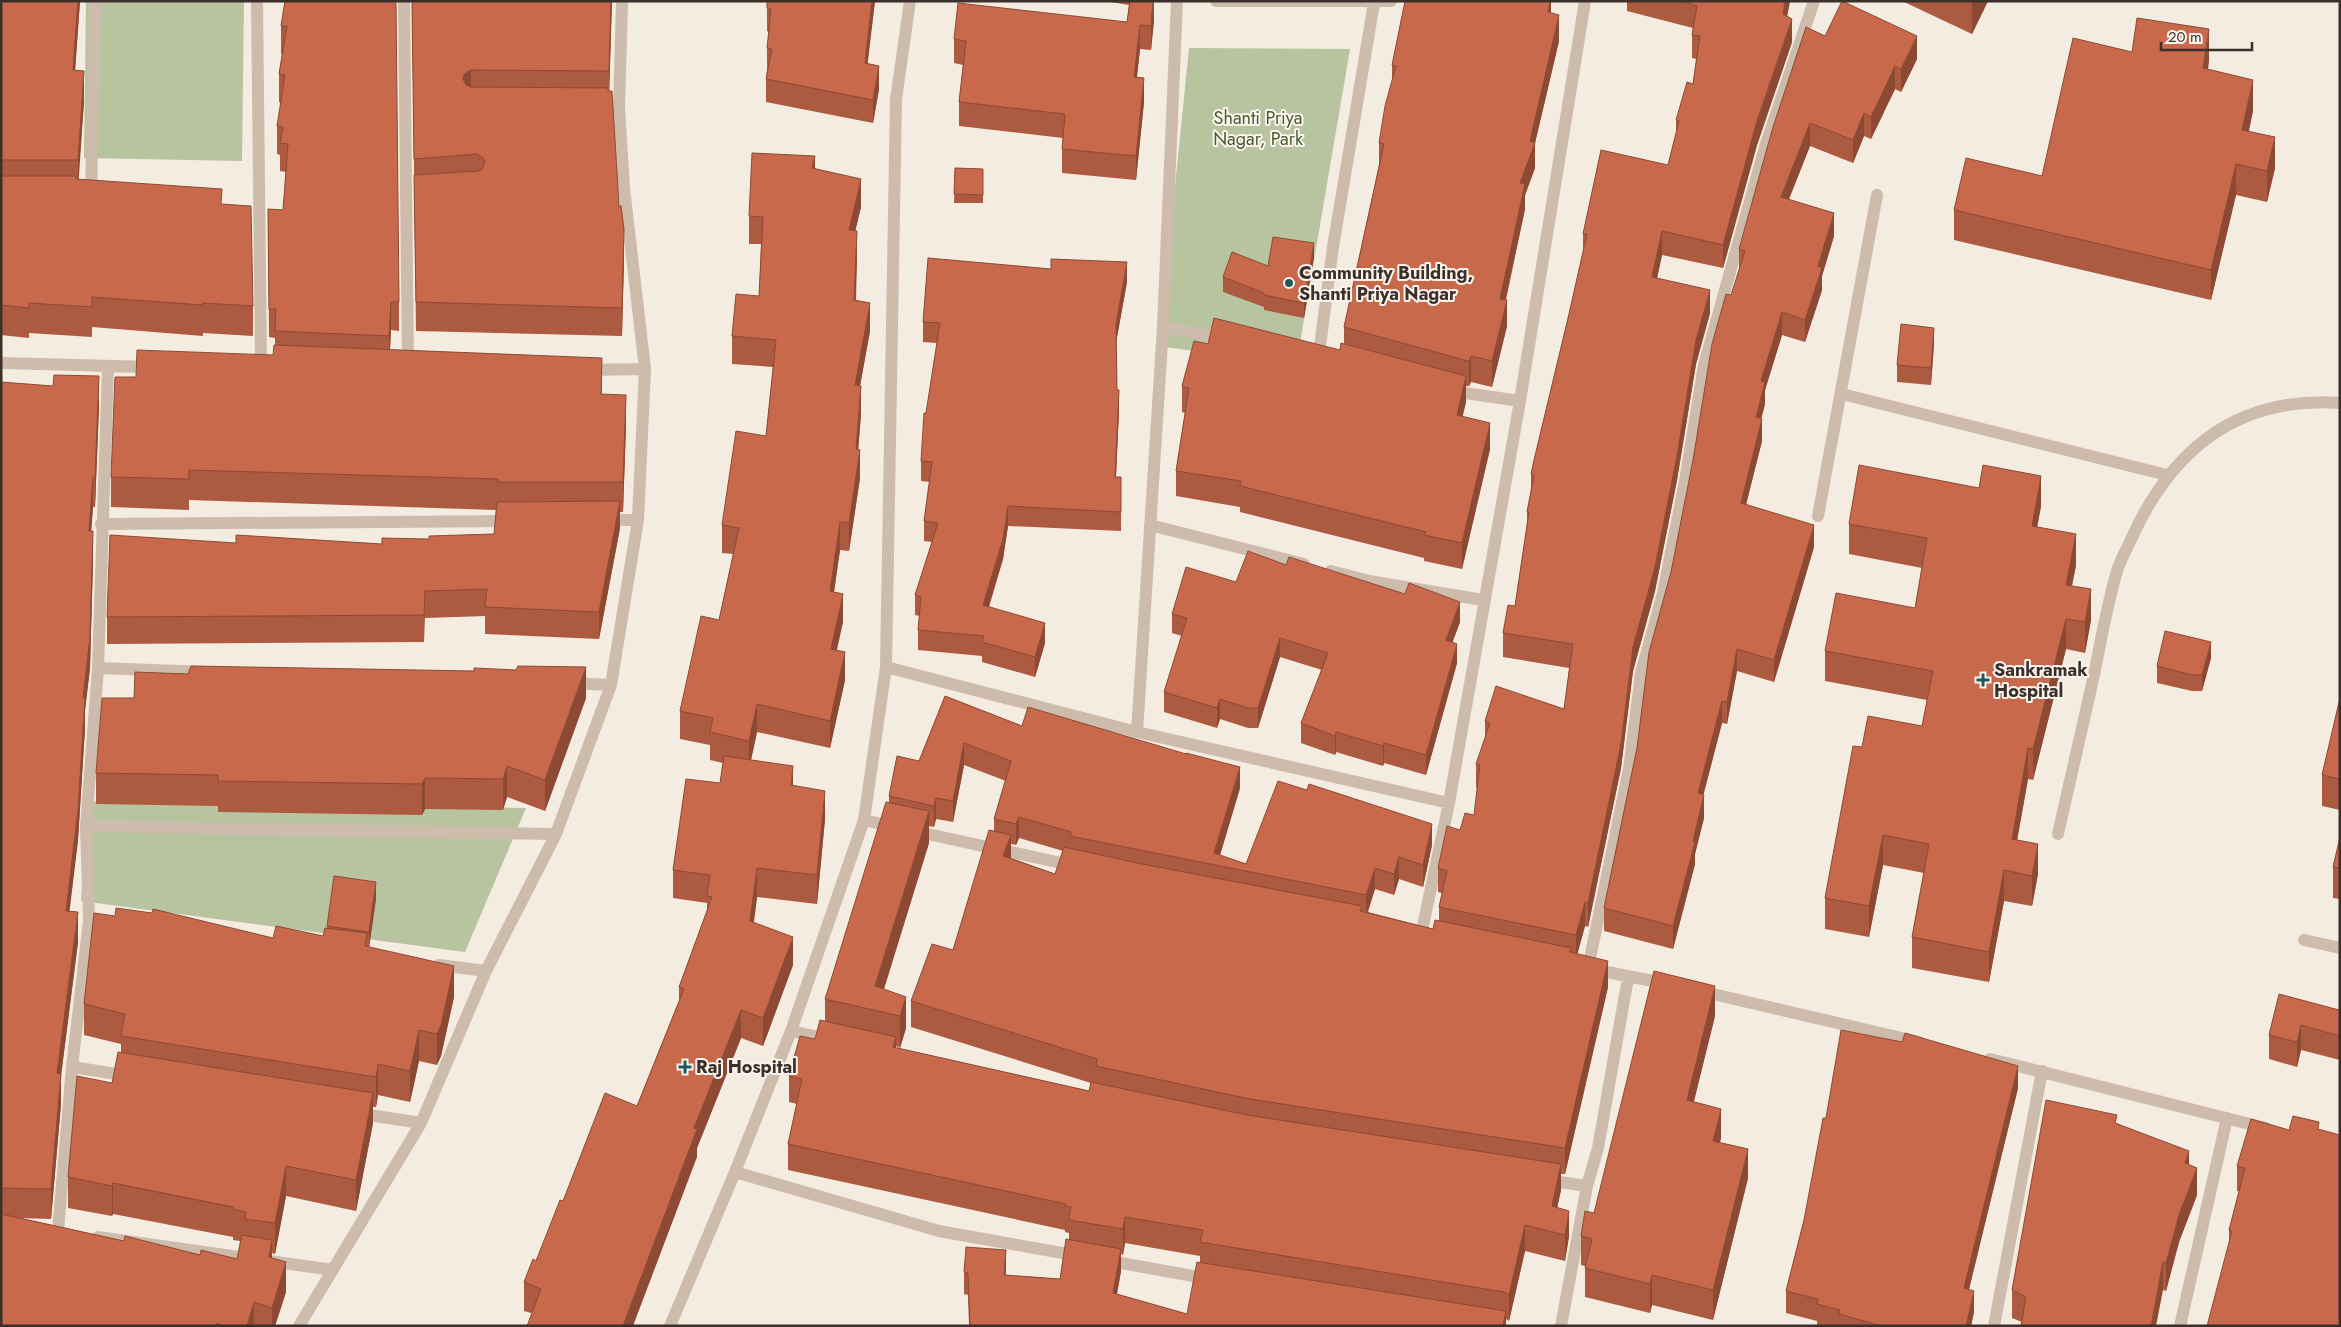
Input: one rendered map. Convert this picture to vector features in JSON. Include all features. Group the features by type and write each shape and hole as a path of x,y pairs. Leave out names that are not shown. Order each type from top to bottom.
{"street":[{"path":"90,199 95,1"},
{"path":"257,1 253,212 261,368"},
{"path":"404,1 408,374"},
{"path":"299,1326 421,1123 486,971 556,834 611,685 638,520 645,369 614,108 622,1"},
{"path":"670,1326 735,1172 791,1031 864,820 886,667 896,99 910,1"},
{"path":"1137,732 1163,327 1176,1"},
{"path":"1216,1 1374,3 1391,1"},
{"path":"1421,934 1449,803 1483,600 1520,401 1585,1"},
{"path":"1814,1 1765,147 1704,365 1683,491 1663,593 1641,673 1629,769 1583,967 1628,978 1682,986 1927,1044"},
{"path":"1319,354 1333,247 1374,3"},
{"path":"405,196 423,194"},
{"path":"1818,516 1877,196"},
{"path":"1163,327 1241,341"},
{"path":"1,363 165,367"},
{"path":"58,1231 72,1067 94,922 86,826 98,668 101,524 108,367"},
{"path":"576,371 645,369"},
{"path":"1436,387 1466,394 1520,401"},
{"path":"1842,394 2168,475"},
{"path":"2058,834 2118,569 2143,514 2168,475 2202,441 2236,419 2275,407 2324,402 2340,403"},
{"path":"589,520 638,520"},
{"path":"101,524 519,521"},
{"path":"1150,525 1369,581 1483,600"},
{"path":"886,667 1137,732 1449,803"},
{"path":"98,668 216,672"},
{"path":"562,683 611,685"},
{"path":"864,820 1092,870"},
{"path":"86,826 556,834"},
{"path":"2304,940 2340,948"},
{"path":"426,963 486,971"},
{"path":"1561,1326 1587,1186 1598,1148 1628,978"},
{"path":"791,1031 849,1044"},
{"path":"1975,1055 2280,1131"},
{"path":"72,1067 140,1078"},
{"path":"1994,1326 2042,1071"},
{"path":"343,1111 421,1123"},
{"path":"2180,1326 2227,1118"},
{"path":"735,1172 939,1232 1219,1280"},
{"path":"1529,1177 1587,1186"},
{"path":"87,1235 333,1270"}],"green space":[{"path":"86,1 244,1 242,161 84,158"},
{"name":"Shanti Priya Nagar, Park","path":"1189,48 1350,49 1296,366 1159,346"},
{"path":"87,801 526,808 465,952 81,901"}],"building":[{"path":"1,1 78,1 73,70 84,71 78,160 1,160"},
{"path":"285,1 396,1 399,302 391,302 389,336 275,331 276,309 269,309 268,209 283,210 288,144 280,143 283,127 277,126 285,75 279,74 287,26 281,26"},
{"path":"412,1 611,1 609,71 471,70 464,74 463,79 466,85 471,87 608,88 608,91 612,91 619,206 621,206 624,229 622,308 416,302 414,175 478,171 482,169 485,162 477,154 414,159"},
{"path":"767,1 872,1 865,63 879,66 873,100 766,79 772,49 767,48 771,9 767,8"},
{"path":"1130,1 1153,1 1151,26 1140,25 1134,77 1144,78 1136,156 1062,149 1065,114 959,102 966,41 954,39 958,3 1127,22"},
{"path":"1405,1 1550,1 1548,12 1559,15 1530,141 1535,143 1520,183 1525,184 1500,299 1507,300 1492,361 1471,356 1468,361 1344,327 1384,144 1379,143 1385,106 1396,66 1392,65"},
{"path":"1680,1 1785,1 1783,14 1792,19 1757,121 1723,245 1662,231 1652,277 1710,290 1696,340 1677,456 1655,567 1633,647 1621,744 1588,903 1585,902 1576,935 1439,907 1447,871 1438,868 1447,826 1460,830 1465,813 1474,815 1480,765 1476,764 1490,723 1485,721 1496,686 1564,709 1573,644 1503,633 1508,605 1515,606 1529,512 1527,512 1534,475 1531,474 1587,234 1583,234 1601,150 1668,165 1679,121 1676,120 1687,82 1693,84 1700,36 1692,35 1697,6"},
{"path":"1842,1 1917,36 1901,69 1895,66 1871,117 1864,113 1853,140 1810,123 1781,197 1834,213 1818,266 1822,268 1805,320 1782,312 1761,381 1765,382 1756,417 1762,419 1741,503 1814,525 1774,660 1737,649 1727,702 1722,701 1698,793 1704,795 1693,841 1695,842 1673,926 1604,908 1637,748 1649,652 1671,572 1693,460 1712,344 1726,294 1731,295 1745,251 1739,249 1773,127 1806,27 1825,36"},
{"path":"2137,18 2209,29 2203,68 2253,80 2242,130 2275,137 2267,171 2236,164 2211,270 1954,210 1966,158 2042,176 2073,38 2132,52"},
{"path":"752,153 815,156 812,168 861,179 849,230 857,231 854,300 870,303 855,385 861,386 856,449 860,450 849,523 840,522 830,591 843,594 831,649 845,652 830,721 757,704 749,741 710,732 713,718 680,711 701,616 719,620 739,528 722,525 736,431 766,436 776,340 732,336 736,294 759,296 763,217 749,216"},
{"path":"955,168 983,169 983,195 954,194"},
{"path":"1,176 76,176 76,179 222,189 221,204 251,206 253,306 203,303 203,305 92,297 92,307 29,303 29,308 1,305"},
{"path":"1273,237 1314,243 1304,303 1264,295 1264,293 1223,277 1232,252 1268,266"},
{"path":"928,258 1051,269 1051,259 1127,262 1116,324 1117,390 1119,390 1115,477 1121,477 1121,512 1008,506 1003,539 983,605 1045,623 1035,657 982,642 984,636 918,630 921,597 915,595 938,523 924,521 932,462 921,461 924,413 926,413 940,323 923,322"},
{"path":"1214,318 1340,350 1341,343 1466,376 1457,415 1490,423 1462,543 1424,535 1426,532 1240,486 1241,481 1176,471 1189,388 1182,386 1194,341 1208,344"},
{"path":"1901,324 1934,328 1931,368 1897,365"},
{"path":"274,345 602,358 601,394 626,395 623,482 498,482 498,479 189,470 189,479 111,477 115,377 136,377 137,350 273,355"},
{"path":"54,375 99,376 95,477 93,477 89,531 93,531 90,637 83,698 85,698 78,810 66,911 78,912 57,1073 61,1074 51,1189 1,1188 1,382 53,386"},
{"path":"1859,465 1979,488 1983,465 2041,476 2032,526 2076,534 2066,585 2091,589 2085,622 2066,619 2033,749 2028,748 2012,839 2038,844 2032,876 2004,870 1989,952 1912,937 1929,844 1883,835 1869,906 1825,898 1853,746 1862,747 1868,716 1922,726 1933,671 1825,651 1836,593 1915,608 1927,538 1849,524"},
{"path":"620,501 599,612 485,607 487,589 425,591 424,615 107,617 110,535 236,543 236,535 382,544 382,538 429,539 429,536 494,534 497,502"},
{"path":"1248,551 1286,565 1289,557 1405,594 1409,583 1460,602 1446,640 1457,644 1426,755 1384,743 1383,746 1336,732 1335,736 1301,723 1328,653 1280,638 1258,708 1248,708 1220,699 1217,708 1164,692 1187,618 1172,614 1186,567 1236,582"},
{"path":"2165,631 2211,642 2202,675 2192,675 2157,666"},
{"path":"191,666 474,671 474,668 516,670 518,666 586,667 545,780 507,766 503,779 425,778 422,784 218,781 218,775 96,773 102,698 134,698 135,672 188,674"},
{"path":"945,696 1022,726 1028,707 1186,754 1240,767 1214,853 1246,864 1278,781 1307,790 1309,784 1432,824 1423,865 1399,857 1394,874 1375,868 1366,895 1070,836 1071,832 1019,817 1016,824 994,819 1011,761 964,743 953,801 936,798 934,806 889,796 897,756 919,761"},
{"path":"2340,698 2340,779 2322,775"},
{"path":"724,756 793,766 791,785 825,791 817,875 757,868 750,921 793,937 763,1018 741,1010 694,1128 697,1129 623,1326 527,1326 541,1289 524,1282 533,1259 536,1261 560,1200 563,1201 605,1093 637,1106 684,989 679,987 712,897 707,896 710,875 673,870 686,779 720,783"},
{"path":"886,802 929,811 875,986 906,997 900,1016 825,999"},
{"path":"989,830 1011,835 1003,856 1055,874 1064,847 1137,863 1362,906 1360,911 1433,929 1435,920 1571,948 1570,952 1608,961 1565,1148 1250,1099 1096,1066 1097,1059 911,1001 932,944 953,950"},
{"path":"2340,837 2340,868 2333,867"},
{"path":"334,876 376,882 369,932 327,926"},
{"path":"116,908 152,913 153,909 273,938 276,926 323,936 325,928 367,933 365,946 454,966 441,1025 437,1034 419,1030 410,1071 378,1064 376,1077 121,1036 125,1014 84,1004 94,913 115,916"},
{"path":"1654,971 1715,986 1687,1100 1721,1109 1713,1141 1748,1149 1713,1290 1652,1275 1650,1284 1585,1268 1592,1239 1581,1236 1585,1211 1594,1213"},
{"path":"2279,994 2339,1010 2340,1008 2340,1036 2301,1025 2297,1042 2269,1035"},
{"path":"820,1020 896,1037 893,1047 1089,1091 1091,1082 1247,1115 1561,1164 1552,1206 1569,1211 1565,1235 1525,1225 1509,1295 1504,1292 1200,1242 1203,1230 1125,1217 1123,1229 1069,1220 1071,1207 1065,1206 1066,1204 788,1144 802,1079 789,1076 800,1036 815,1039"},
{"path":"1841,1030 1902,1042 1905,1033 2018,1066 1964,1288 1974,1291 1966,1326 1882,1326 1839,1314 1840,1310 1817,1304 1818,1299 1786,1291 1804,1220 1823,1118 1826,1118"},
{"path":"118,1052 373,1093 356,1180 286,1166 275,1223 245,1219 246,1212 233,1209 233,1207 113,1183 112,1186 68,1177 77,1076 112,1083"},
{"path":"2046,1100 2117,1115 2115,1123 2189,1151 2185,1163 2197,1168 2179,1215 2166,1263 2163,1262 2151,1326 2021,1326 2026,1297 2012,1290"},
{"path":"2293,1116 2319,1122 2318,1129 2340,1135 2340,1326 2207,1326 2232,1231 2229,1230 2245,1168 2237,1166 2251,1119 2289,1130"},
{"path":"1,1214 124,1241 125,1236 200,1255 201,1250 237,1259 242,1235 272,1240 269,1257 286,1262 272,1308 254,1302 247,1326 225,1326 216,1323 216,1326 1,1326"},
{"path":"1066,1239 1121,1249 1113,1293 1187,1314 1197,1262 1506,1311 1503,1326 970,1326 968,1273 964,1272 966,1247 1006,1250 1004,1275 1060,1279"}],"place":[{"name":"Community Building, Shanti Priya Nagar","path":"1289,283"},
{"name":"Sankramak Hospital","path":"1983,680"},
{"name":"Raj Hospital","path":"685,1067"}]}
